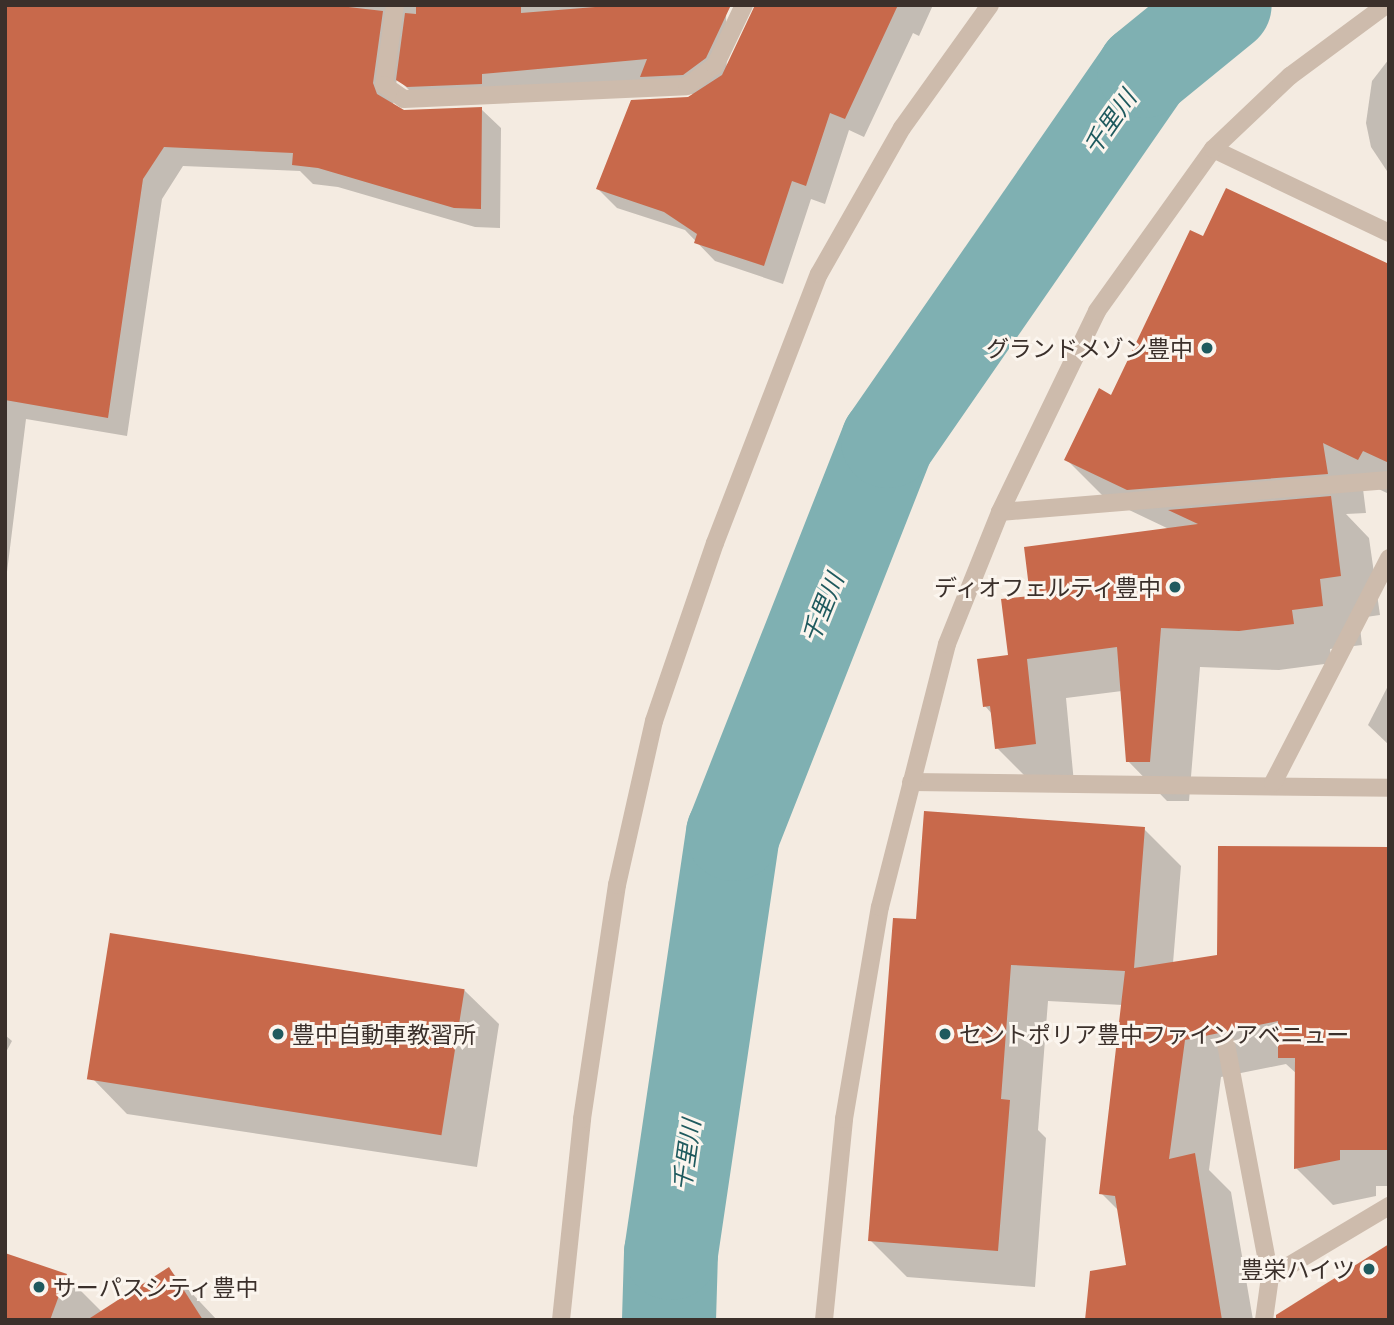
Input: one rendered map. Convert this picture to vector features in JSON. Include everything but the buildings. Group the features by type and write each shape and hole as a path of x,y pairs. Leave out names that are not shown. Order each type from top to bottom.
{"street":[{"path":"394,5 384,85 404,99 687,86 715,66 744,5"},
{"path":"561,1320 582,1119 617,884 654,721 715,543 819,274 902,128 989,5"},
{"path":"824,1320 844,1119 880,907 947,644 1000,512 1097,311 1213,149 1290,76 1386,5"},
{"path":"1213,149 1389,233"},
{"path":"1000,512 1389,480"},
{"path":"1273,783 1389,558"},
{"path":"911,782 1273,783 1389,788"},
{"path":"1226,1044 1270,1277 1264,1320"},
{"path":"1270,1277 1389,1206"}],"waterway":[{"name":"千里川","path":"669,1320 671,1253 733,834 888,441 1144,71 1225,5"}],"place":[{"name":"グランドメゾン豊中","path":"1207,348"},
{"name":"ディオフェルティ豊中","path":"1175,587"},
{"name":"豊中自動車教習所","path":"278,1034"},
{"name":"セントポリア豊中ファインアベニュー","path":"945,1034"},
{"name":"豊栄ハイツ","path":"1369,1269"},
{"name":"サーパスシティ豊中","path":"39,1287"}]}
